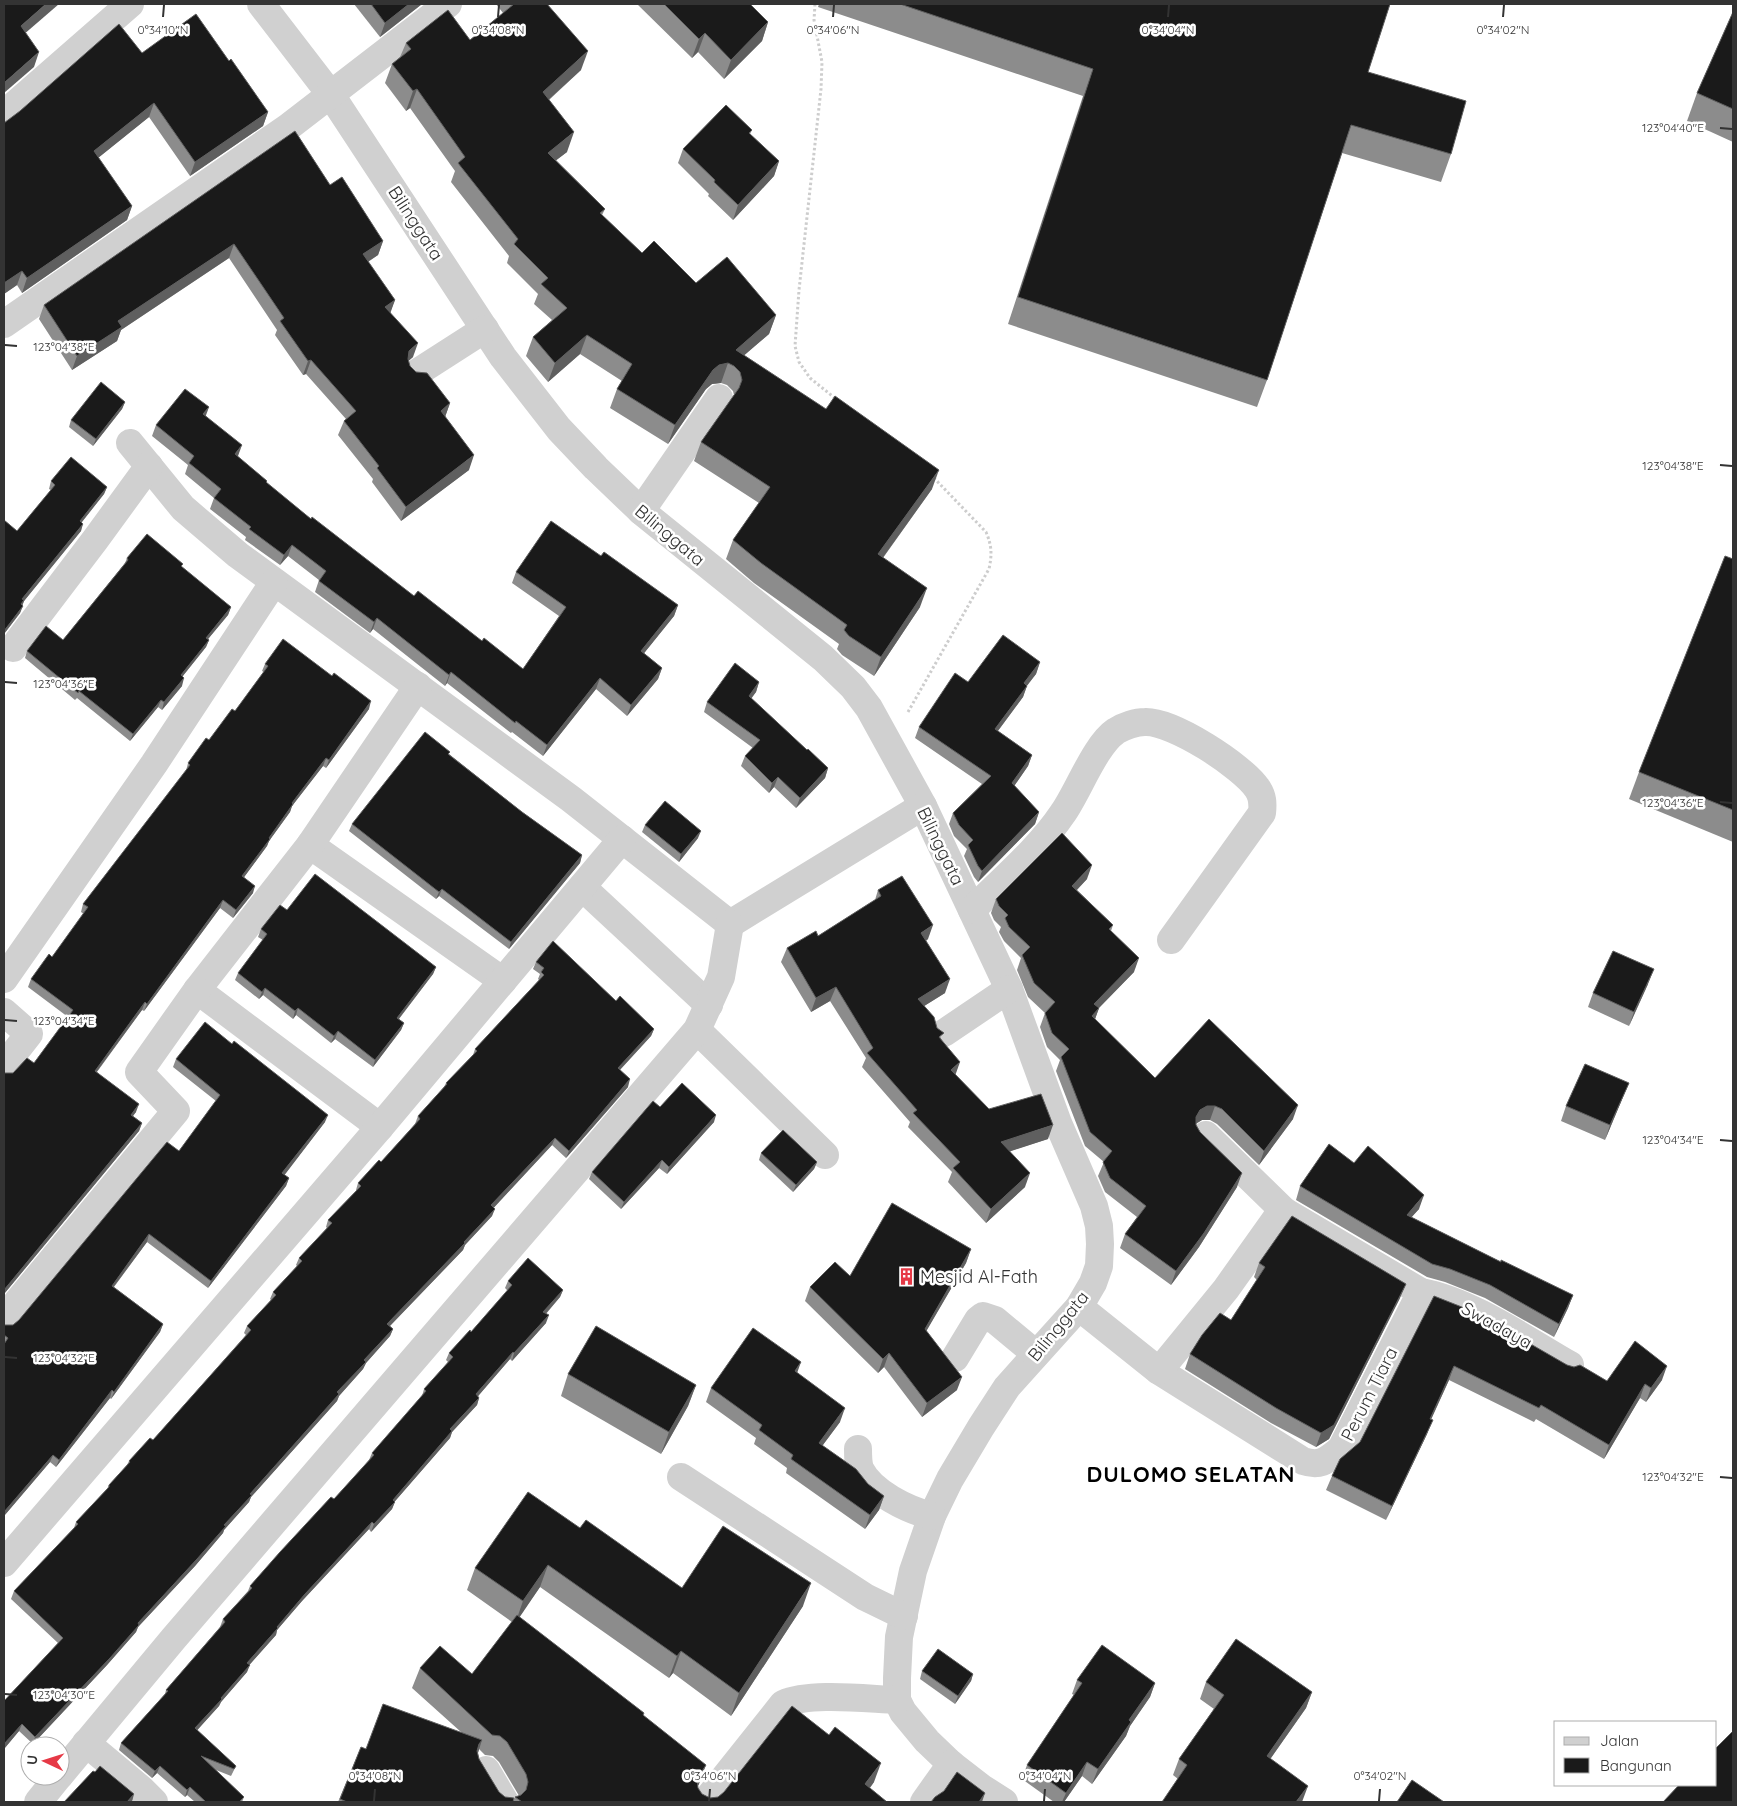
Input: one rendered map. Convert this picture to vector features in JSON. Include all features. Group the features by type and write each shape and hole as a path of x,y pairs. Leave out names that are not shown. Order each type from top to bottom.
{"street":[{"path":"4,114 130,4"},
{"name":"Bilinggata","path":"261,4 321,103 503,356 560,429 596,468 641,511 823,658 853,687 869,708 923,806 972,910 994,999 1058,1123 1094,1206 1099,1226 1098,1266 1092,1283 1079,1307 1032,1350 980,1427 950,1479 924,1514 912,1571 898,1613 900,1637 886,1699"},
{"path":"4,324 287,128 448,4"},
{"path":"438,359 485,329"},
{"path":"641,511 719,398"},
{"path":"130,443 183,508 238,555 418,686 622,839 730,924"},
{"path":"13,648 149,466"},
{"path":"4,979 154,764 274,582"},
{"path":"4,1318 176,1111 139,1072 197,990 310,845 418,686"},
{"path":"972,910 1022,860 1063,814 1102,746 1115,731 1146,722 1163,726 1190,737 1246,774 1258,789 1263,801 1262,813 1171,940"},
{"path":"70,1763 174,1638 697,1030 721,977 730,924 923,806"},
{"path":"4,1563 380,1127 622,839"},
{"path":"310,845 503,981"},
{"path":"582,887 708,1005"},
{"path":"197,990 380,1127"},
{"path":"944,1033 994,999"},
{"path":"4,1012 29,1034 4,1066"},
{"path":"697,1030 825,1156"},
{"path":"1206,1135 1284,1211 1421,1292"},
{"path":"1159,1371 1226,1289 1275,1220 1284,1211"},
{"name":"Perum Tiara","path":"1079,1307 1159,1371 1302,1461 1320,1464 1341,1449 1421,1292"},
{"name":"Swadaya","path":"1421,1292 1445,1297 1476,1312 1570,1365"},
{"path":"955,1358 978,1320 983,1316 995,1320 1032,1350"},
{"path":"858,1449 858,1460 861,1469 872,1484 885,1496 924,1514"},
{"path":"681,1477 865,1597 898,1613"},
{"path":"704,1802 783,1704 796,1700 826,1698 886,1699 903,1712 927,1741 947,1770 1004,1802"},
{"path":"86,1743 154,1802"},
{"path":"486,1770 505,1802"},
{"path":"925,1801 947,1770"},
{"path":"38,1802 51,1786"}],"path":[{"path":"815,4 814,20 822,62 821,89 799,290 795,346 799,362 810,378 840,402"},
{"path":"890,745 989,569 992,553 991,543 986,532 929,473"}],"building":[{"path":"4,4 46,4 21,26 39,52 4,83"},
{"path":"371,4 409,4 385,23"},
{"path":"514,4 547,4 588,51 543,92 574,132 548,153 605,209 600,213 642,253 654,241 696,283 727,257 776,315 736,350 826,409 835,396 939,470 878,554 927,588 881,657 849,636 844,630 847,625 761,563 733,540 770,487 701,442 739,388 742,380 740,372 734,366 728,363 719,365 713,370 675,425 617,389 632,364 587,335 555,363 533,337 567,308 541,284 548,278 514,244 518,239 458,163 465,157 417,89 413,91 392,64 411,49 406,43 448,10 470,40"},
{"path":"664,4 750,4 768,22 731,60 705,33 699,39"},
{"path":"900,4 1390,4 1368,72 1466,101 1451,154 1351,125 1267,380 1018,297 1093,69"},
{"path":"1733,12 1733,109 1697,93"},
{"path":"196,14 229,61 231,59 268,112 195,162 154,103 94,151 132,206 27,278 22,271 4,283 4,123 119,24 142,53"},
{"path":"726,105 752,130 749,133 779,161 738,205 683,149"},
{"path":"295,131 330,185 342,177 383,241 363,254 395,300 385,307 418,343 409,351 408,359 410,366 416,372 427,373 450,403 441,411 474,455 406,507 377,468 379,466 344,421 356,411 311,360 308,361 280,321 284,318 234,244 118,321 122,327 77,356 44,305"},
{"path":"101,382 125,402 96,439 71,420"},
{"path":"185,389 209,407 203,414 242,445 235,454 266,482 311,519 312,517 414,596 418,591 482,641 484,638 523,669 566,607 516,572 551,521 601,556 604,552 678,605 641,651 662,668 631,705 600,678 547,745 516,721 515,723 451,672 449,675 377,618 374,622 319,581 326,571 292,545 284,555 249,529 251,527 214,498 221,489 189,463 194,456 156,425"},
{"path":"71,457 107,487 80,521 83,524 22,599 24,600 21,604 23,606 4,631 4,520 17,531 55,485 51,481"},
{"path":"147,534 183,564 181,566 231,607 206,638 209,640 181,675 184,678 164,702 161,700 133,734 79,691 78,693 27,651 46,626 63,640"},
{"path":"1725,556 1733,559 1733,810 1639,772"},
{"path":"1003,635 1040,662 1024,683 1027,686 995,729 1032,755 1012,783 1039,812 982,871 968,845 973,840 959,825 953,813 991,776 919,727 955,673 968,682"},
{"path":"283,639 332,676 334,673 371,701 329,760 326,758 292,803 270,839 242,876 255,886 236,910 223,900 95,1071 139,1104 131,1115 142,1123 4,1290 4,1073 13,1073 27,1058 34,1063 73,1010 31,979 49,954 52,957 88,907 83,904 190,765 188,763 206,738 209,740 232,709 235,711 268,666 265,664"},
{"path":"735,663 759,682 749,696 828,768 800,798 778,777 772,783 745,756 760,740 707,702"},
{"path":"425,732 450,752 448,754 522,812 582,855 511,942 442,889 439,892 352,824"},
{"path":"665,801 701,831 681,854 645,825"},
{"path":"1062,833 1092,865 1072,886 1113,925 1109,929 1139,958 1094,1004 1099,1008 1092,1016 1155,1078 1209,1019 1298,1105 1264,1151 1222,1109 1215,1106 1207,1106 1200,1110 1196,1117 1196,1125 1200,1132 1242,1173 1204,1233 1176,1271 1125,1234 1146,1206 1110,1178 1103,1162 1112,1151 1090,1132 1061,1057 1069,1049 1052,1033 1045,1013 1055,1002 1034,983 1022,955 1030,947 1009,927 1005,918 1008,915 999,906 996,899"},
{"path":"315,874 436,967 397,1018 404,1023 375,1060 338,1031 334,1036 298,1008 295,1011 265,988 262,992 238,973 267,934 261,929 280,905 287,910"},
{"path":"902,876 933,925 921,933 950,979 918,999 934,1017 937,1028 944,1033 939,1037 960,1062 951,1070 989,1109 1041,1094 1053,1125 1001,1142 1030,1173 991,1209 953,1168 960,1162 913,1113 917,1110 867,1053 873,1048 836,987 816,998 787,948 816,931 818,936 881,896 878,890"},
{"path":"553,941 616,1001 620,996 654,1029 618,1068 630,1079 569,1151 555,1138 491,1205 495,1209 387,1324 393,1329 364,1360 366,1362 337,1392 339,1394 250,1494 252,1495 224,1525 226,1526 138,1623 139,1625 110,1658 36,1736 22,1724 4,1744 4,1701 63,1638 14,1591 78,1524 76,1522 109,1487 129,1461 150,1438 153,1440 251,1330 247,1326 276,1295 273,1292 302,1261 299,1258 332,1223 328,1220 361,1186 358,1183 379,1160 381,1162 420,1119 418,1116 477,1051 475,1049 544,975 541,972 544,968 536,962"},
{"path":"1613,951 1654,969 1634,1012 1593,993"},
{"path":"205,1022 232,1044 234,1041 328,1115 282,1173 289,1178 211,1281 149,1234 112,1286 163,1324 114,1392 112,1390 59,1460 53,1455 4,1512 4,1344 8,1338 4,1335 4,1325 13,1325 19,1320 167,1142 179,1151 220,1095 176,1059"},
{"path":"1585,1064 1629,1083 1610,1125 1566,1106"},
{"path":"682,1083 716,1115 669,1167 662,1160 624,1202 592,1172 653,1101 660,1107"},
{"path":"783,1130 817,1162 796,1185 761,1153"},
{"path":"1329,1144 1354,1163 1368,1146 1424,1195 1407,1215 1501,1262 1501,1260 1573,1295 1559,1324 1490,1285 1432,1264 1300,1186"},
{"path":"892,1203 971,1249 925,1329 962,1377 927,1403 889,1353 883,1359 810,1287 835,1262 850,1276"},
{"path":"1292,1216 1406,1284 1334,1425 1321,1433 1276,1408 1190,1354 1202,1335 1220,1313 1231,1320 1265,1267 1259,1263"},
{"path":"528,1258 563,1290 543,1312 549,1315 476,1394 479,1398 450,1429 452,1431 393,1500 395,1502 374,1524 372,1522 305,1594 247,1663 250,1665 195,1728 236,1766 234,1769 201,1756 244,1797 239,1802 206,1802 190,1787 187,1790 160,1766 155,1771 121,1743 168,1691 166,1690 225,1622 223,1619 252,1588 250,1586 331,1497 334,1499 374,1455 372,1453 426,1391 424,1389 453,1357 449,1353 470,1330 471,1332 512,1285 508,1281"},
{"path":"1434,1296 1477,1313 1567,1365 1574,1367 1580,1365 1607,1381 1635,1341 1667,1366 1651,1388 1645,1384 1609,1445 1541,1405 1539,1408 1454,1366 1430,1419 1433,1420 1392,1506 1332,1476 1340,1459 1360,1442"},
{"path":"596,1326 696,1385 669,1432 568,1374"},
{"path":"753,1328 801,1362 795,1371 845,1408 819,1443 856,1469 868,1484 884,1496 870,1515 791,1459 793,1455 759,1430 762,1425 711,1388"},
{"path":"528,1492 580,1528 586,1520 682,1588 723,1526 811,1583 739,1693 681,1651 677,1656 548,1565 523,1601 475,1568"},
{"path":"517,1615 644,1713 643,1715 706,1765 697,1779 698,1788 702,1794 710,1798 718,1797 724,1792 792,1706 829,1735 835,1727 881,1763 865,1784 887,1802 522,1802 515,1797 521,1795 526,1790 528,1782 526,1774 507,1742 500,1736 492,1735 420,1668 440,1646 472,1674"},
{"path":"1236,1639 1312,1692 1267,1756 1308,1786 1296,1802 1162,1802 1187,1765 1179,1759 1224,1695 1206,1682"},
{"path":"1102,1645 1155,1683 1129,1720 1131,1722 1098,1769 1087,1762 1066,1793 1027,1765 1082,1683 1077,1680"},
{"path":"938,1649 973,1674 958,1696 922,1671"},
{"path":"383,1704 482,1740 477,1751 479,1759 499,1792 505,1797 514,1798 513,1802 347,1802 340,1799 361,1747 366,1749"},
{"path":"1733,1731 1733,1802 1663,1802 1678,1786 1717,1786 1717,1747"},
{"path":"100,1766 134,1794 127,1802 64,1802 93,1771 95,1772"},
{"path":"957,1772 985,1793 979,1802 931,1802 944,1791"},
{"path":"1412,1780 1444,1802 1397,1802"}],"place":[{"name":"Mesjid Al-Fath","path":"906,1276"}],"district":[{"name":"DULOMO SELATAN","path":"1191,1474"}]}
